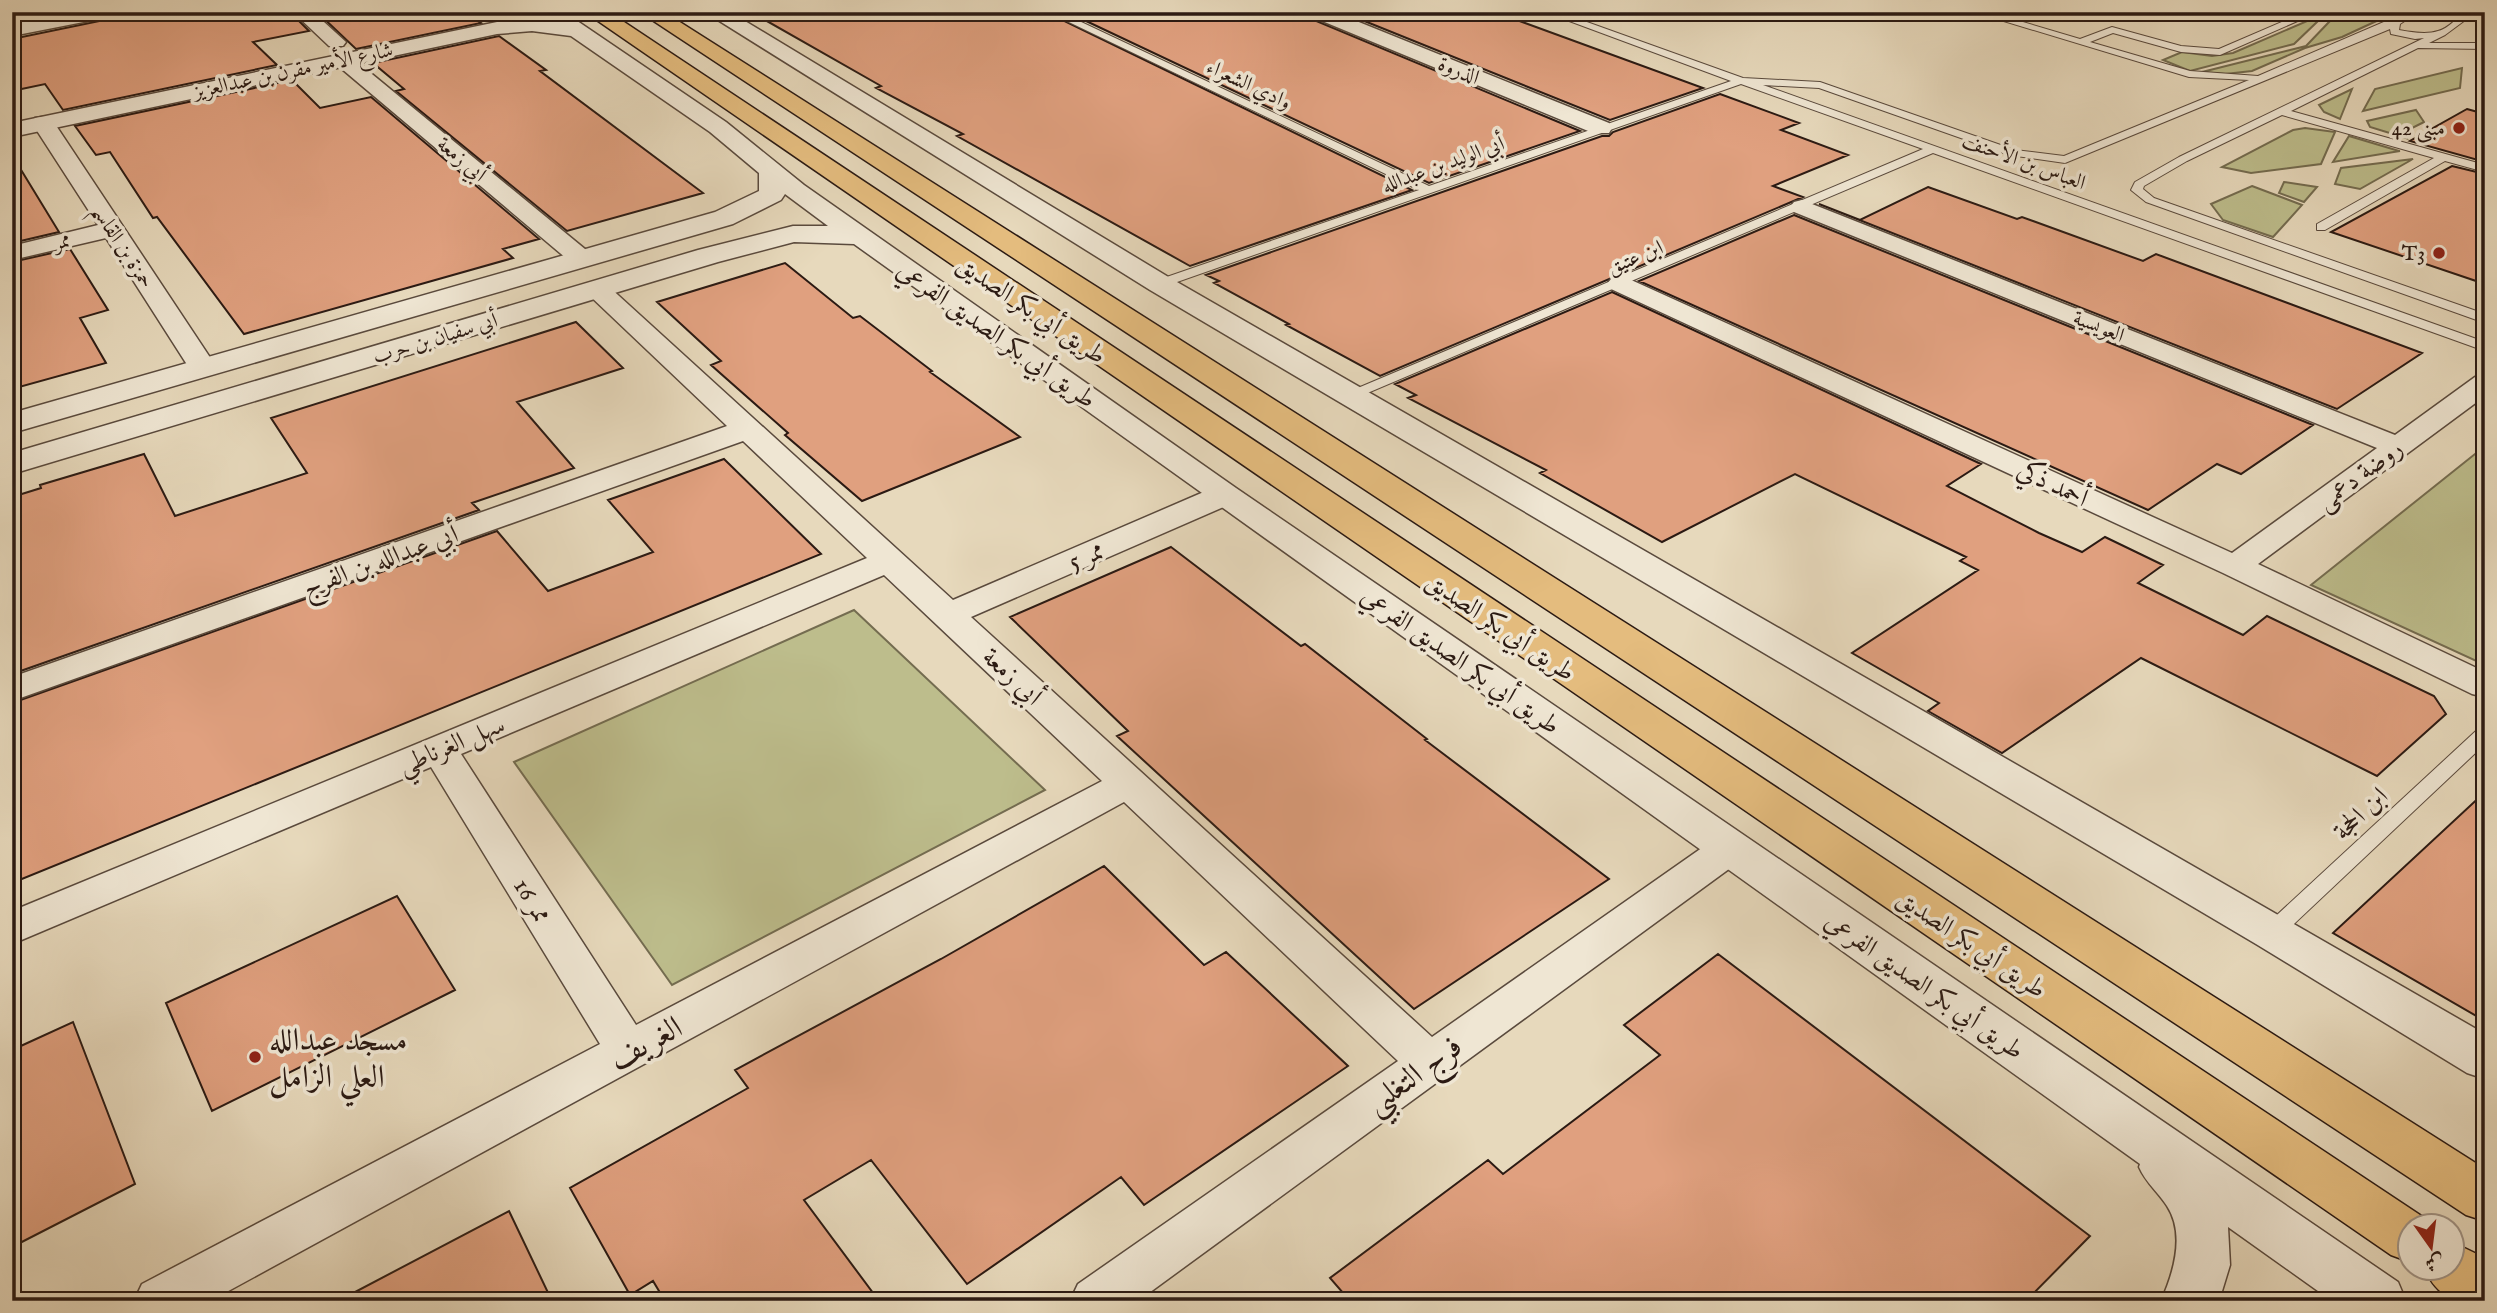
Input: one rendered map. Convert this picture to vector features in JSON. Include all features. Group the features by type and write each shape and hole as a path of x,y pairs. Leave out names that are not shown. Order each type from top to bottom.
{"main road":[{"name":"طريق أبي بكر الصديق","path":"650,12 2485,1198"},
{"name":"طريق أبي بكر الصديق","path":"573,18 1222,438 2396,1229"},
{"path":"718,127 1222,438"},
{"path":"2466,1276 2485,1289"}],"street":[{"path":"15,26 104,12"},
{"name":"أبي زمعة","path":"302,12 340,51 582,259"},
{"name":"شارع الأمير مقرن بن عبدالعزيز","path":"12,130 340,51 382,32 477,12"},
{"path":"715,12 1160,284 2485,1059"},
{"name":"الذروة","path":"1317,12 1601,128"},
{"name":"شارع الأمير مقرن بن عبدالعزيز","path":"12,108 340,51 403,47 515,26 549,26 573,18"},
{"name":"طريق أبي بكر الصديق الفرعي","path":"573,18 718,127 771,172 861,237 1224,495 2378,1301"},
{"path":"382,32 419,34 421,38 415,43 403,47"},
{"name":"حمزة بن القاسم","path":"43,123 203,368"},
{"name":"أبي سفيان بن حرب","path":"12,423 687,229 748,209 772,195 771,172"},
{"name":"العويسية","path":"1801,207 2397,446"},
{"path":"687,229 714,226 731,230 734,240 708,256"},
{"name":"ممر","path":"12,253 112,229"},
{"name":"أبي سفيان بن حرب","path":"12,464 708,256 793,234 819,233 861,237"},
{"name":"أحمد ذكي","path":"1620,284 2235,566 2485,686"},
{"name":"أبي زمعة","path":"598,290 1429,1062"},
{"name":"روضة دعمى","path":"2235,566 2485,383"},
{"name":"أبي عبدالله بن الفرج","path":"12,690 748,429"},
{"name":"ممر 5","path":"947,615 1224,495"},
{"name":"سهل الغرناطي","path":"12,928 889,561"},
{"name":"ممر 16","path":"439,750 628,1051"},
{"name":"الغريف","path":"160,1301 1129,783"},
{"name":"فرج التغلبي","path":"1096,1301 1730,848"},
{"path":"2139,1136 2193,1199 2205,1246 2195,1293 2189,1301"}],"lane":[{"name":"وادي الشعراء","path":"1052,12 1429,190"},
{"name":"العباس بن الأحنف","path":"1549,12 2485,347"},
{"path":"1978,12 2189,74 2226,78 2271,75"},
{"path":"2080,42 2112,30 2181,49 2220,52 2314,12"},
{"path":"1740,81 1820,85 2013,153 2065,160 2395,23 2414,12"},
{"path":"2473,15 2414,47 2183,159 2139,184 2137,190 2150,200 2485,319"},
{"path":"2395,23 2393,32 2415,36 2442,33"},
{"path":"2414,47 2485,47"},
{"name":"أبي الوليد بن عبدالله","path":"1160,284 1740,81"},
{"path":"2280,110 2485,169"},
{"name":"ابن عتيق","path":"1351,396 1933,149"},
{"path":"2320,227 2444,157"},
{"name":"ابن الحجة","path":"2272,932 2485,733"}],"green space":[{"path":"2363,12 2396,12 2342,37 2305,48 2252,71 2225,74 2202,72 2306,46 2330,21"},
{"path":"2314,18 2319,20 2294,44 2190,71 2163,60 2182,52 2212,56 2233,53"},
{"path":"2462,68 2460,88 2363,111 2375,89"},
{"path":"2352,89 2340,119 2324,112 2319,105"},
{"path":"2416,110 2424,122 2402,133 2406,138 2370,127 2367,121"},
{"path":"2305,128 2335,132 2321,164 2251,173 2222,167 2293,130"},
{"path":"2349,136 2399,151 2400,151 2333,162"},
{"path":"2413,159 2360,189 2335,184 2341,168"},
{"path":"2284,182 2317,187 2304,202 2279,193"},
{"path":"2252,186 2302,205 2273,237 2223,220 2211,204"},
{"path":"2485,446 2485,665 2311,585"},
{"path":"854,610 1045,790 672,985 514,762"}],"building":[{"path":"143,12 290,12 309,31 253,42 277,65 63,110 45,84 12,91 12,39"},
{"path":"317,12 466,12 481,23 356,49"},
{"path":"751,12 1046,12 1412,190 1190,266 957,136 963,134 876,88 881,86"},
{"path":"1067,12 1306,12 1309,18 1580,131 1429,183"},
{"path":"1342,12 1495,12 1703,88 1610,120"},
{"path":"499,36 546,70 540,71 703,193 567,231 396,91 404,89 373,63"},
{"path":"292,80 320,108 371,97 539,239 503,249 513,258 244,334 157,217 153,218 110,152 96,155 75,126"},
{"path":"1720,94 1799,123 1781,130 1848,155 1773,186 1803,197 1380,376 1286,325 1289,324 1214,283 1219,281 1206,275 1602,136 1609,136 1613,132"},
{"name":"مبنى 42","path":"2467,109 2485,114 2485,162 2410,141"},
{"path":"12,155 59,232 12,243"},
{"name":"T3","path":"2452,166 2485,174 2485,284 2331,232"},
{"path":"1928,187 2017,219 2022,217 2143,261 2156,254 2422,353 2337,409 1819,204 1860,220"},
{"path":"1794,215 2313,425 2241,474 2217,464 2148,510 1639,281"},
{"path":"70,249 108,310 80,318 106,363 12,389 12,262"},
{"path":"785,263 853,318 860,316 932,371 930,372 1020,437 862,501 785,435 788,433 711,365 721,361 657,302"},
{"path":"1612,292 1981,464 1947,486 2039,533 2082,552 2105,537 2163,565 2138,583 2243,635 2267,616 2434,696 2446,714 2377,776 2141,658 2002,753 1928,711 1939,703 1852,653 1978,570 1960,561 1966,557 1795,474 1662,542 1540,473 1546,470 1408,398 1416,395 1395,384"},
{"path":"576,322 623,368 517,402 574,468 472,503 479,510 12,674 12,497 41,488 40,485 144,454 175,516 307,473 271,418"},
{"path":"724,459 821,554 12,883 12,703 497,531 548,591 653,552 608,500"},
{"path":"1171,547 1301,646 1305,644 1427,739 1425,740 1609,879 1414,1009 1117,736 1128,731 1010,617"},
{"path":"2485,792 2485,1021 2333,933"},
{"path":"1104,866 1204,965 1226,952 1348,1066 1144,1205 1121,1177 967,1284 871,1160 804,1200 879,1301 665,1301 653,1281 630,1295 570,1188 748,1088 735,1070 941,959"},
{"name":"مسجد عبدالله العلي الزامل","path":"397,896 455,990 212,1111 166,1003"},
{"path":"1718,954 2090,1236 2026,1301 1350,1301 1330,1278 1488,1160 1503,1174 1660,1055 1624,1025"},
{"path":"73,1022 135,1184 12,1247 12,1050"},
{"path":"509,1211 552,1301 338,1301"}],"place":[{"name":"مبنى 42","path":"2459,128"},
{"name":"T3","path":"2439,253"},
{"name":"مسجد عبدالله العلي الزامل","path":"255,1057"}]}
